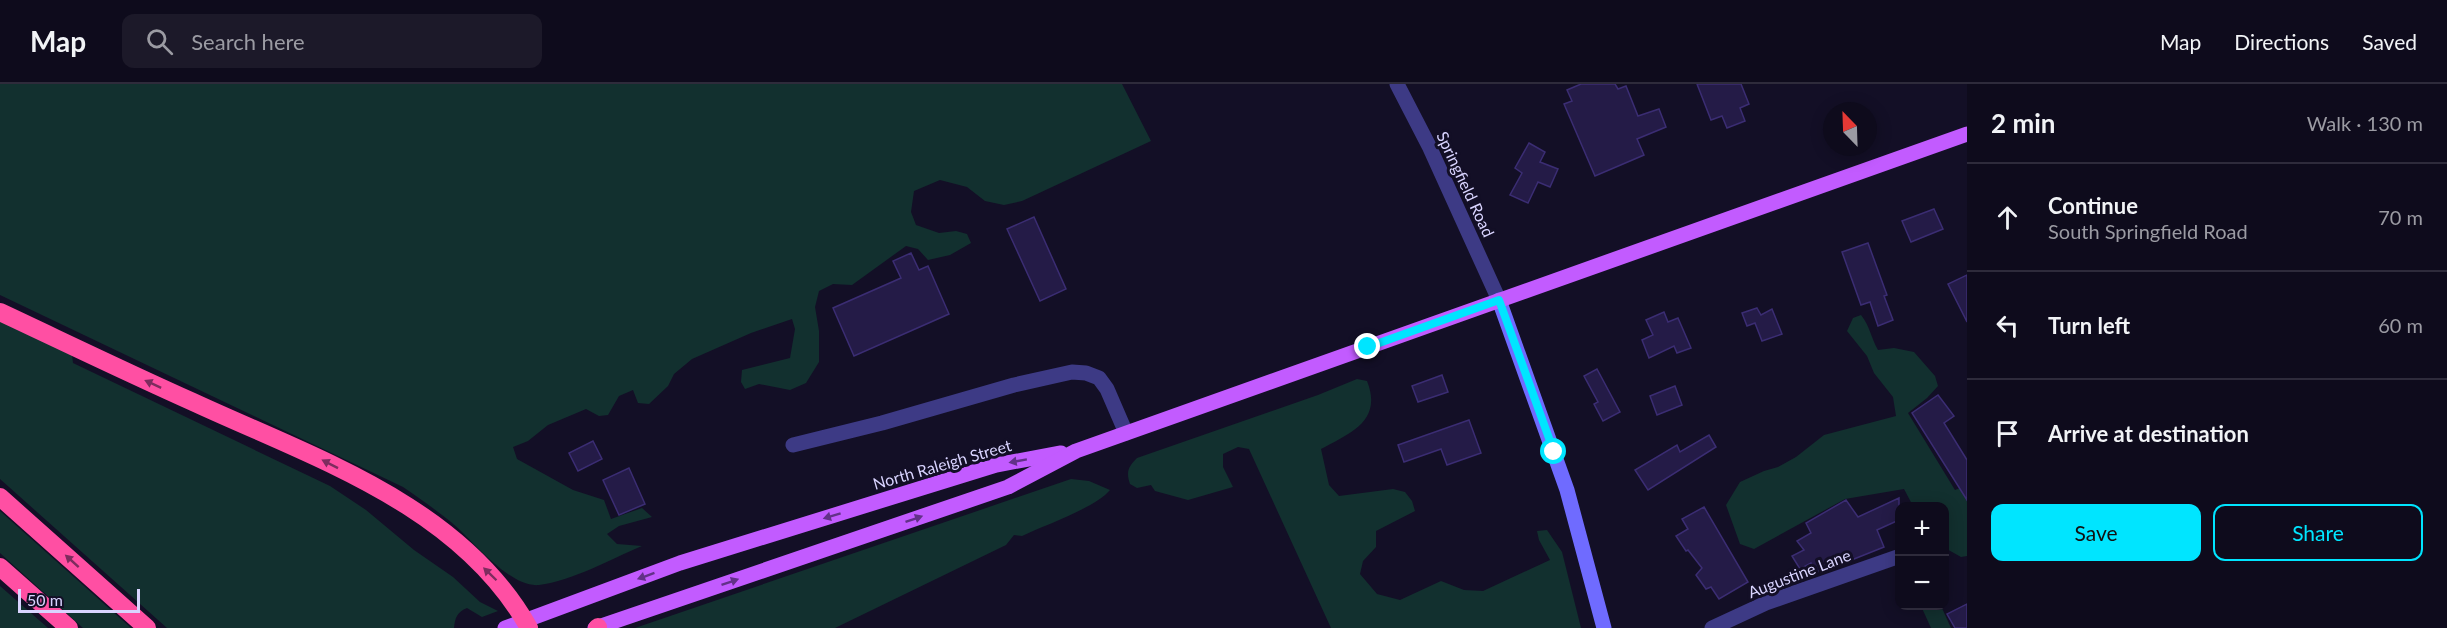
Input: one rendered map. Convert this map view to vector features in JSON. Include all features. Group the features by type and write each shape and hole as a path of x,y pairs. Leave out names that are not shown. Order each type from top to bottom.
{"highway":[{"path":"0,312 307,453 416,511 461,546 498,582 527,624"},
{"path":"0,497 147,628"},
{"path":"0,567 69,628"}],"main road":[{"path":"597,628 1008,487 1076,451 1967,134"},
{"path":"1499,300 1567,490 1604,628"},
{"name":"North Raleigh Street","path":"504,628 527,624 680,563 985,468 1076,451"}],"street":[{"name":"Springfield Road","path":"1397,84 1429,146 1499,300"},
{"path":"793,445 882,423 1014,385 1072,372 1086,373 1099,378 1107,389 1125,433"},
{"name":"Augustine Lane","path":"1712,628 1766,603 1895,557"}],"green space":[{"path":"0,84 1122,84 1151,141 1022,201 1004,205 985,201 967,187 940,180 914,191 911,212 916,225 939,233 956,231 967,234 971,243 950,255 928,260 918,249 906,246 852,285 833,284 819,291 815,307 819,331 819,362 806,383 790,390 759,384 745,389 741,382 742,370 790,358 795,329 792,319 751,333 692,359 674,374 668,386 649,404 638,403 633,390 619,396 608,415 599,416 586,409 548,425 528,441 513,447 517,459 573,490 604,500 611,519 642,508 652,517 619,526 607,534 617,544 642,546 565,579 539,585 527,584 504,571 451,522 403,487 0,295"},
{"path":"1861,315 1878,350 1894,348 1914,352 1935,376 1938,386 1908,413 1955,490 1967,485 1967,556 1961,557 1949,550 1949,502 1911,502 1904,489 1845,499 1754,549 1740,544 1726,505 1740,482 1796,457 1824,435 1896,416 1893,397 1874,373 1867,356 1847,331 1853,318"},
{"path":"0,320 72,355 73,363 330,486 366,510 414,550 453,577 480,602 498,611 482,617 467,608 457,616 454,628 167,628 0,479"},
{"path":"1357,379 1367,381 1371,406 1367,416 1353,431 1321,449 1329,485 1339,496 1393,489 1405,492 1412,501 1415,511 1376,531 1376,547 1363,561 1360,574 1377,594 1400,600 1441,581 1464,590 1483,591 1550,560 1539,540 1537,531 1547,530 1562,552 1581,628 1331,628 1249,449 1238,447 1223,454 1223,467 1233,487 1188,500 1155,491 1151,485 1137,488 1130,484 1129,470 1137,458 1318,395"},
{"path":"1071,479 1089,481 1110,490 1082,510 1022,536 1014,535 1006,545 835,628 635,628"},
{"path":"0,511 131,628 83,628 0,553"},
{"path":"0,586 48,628 0,628"},
{"path":"1923,610 1943,610 1951,628 1931,628"}],"building":[{"path":"1581,84 1615,84 1618,89 1626,86 1638,116 1659,109 1666,127 1637,139 1644,155 1595,176 1564,104 1572,101 1567,90"},
{"path":"1697,84 1741,84 1749,104 1740,108 1745,121 1727,128 1722,116 1711,120"},
{"path":"1529,143 1545,152 1540,162 1558,169 1550,187 1538,182 1528,203 1510,195 1522,173 1515,168"},
{"path":"1934,209 1943,229 1911,242 1902,221"},
{"path":"1034,217 1066,289 1040,301 1007,229"},
{"path":"1868,243 1887,295 1884,296 1893,320 1878,326 1870,302 1861,305 1842,252"},
{"path":"911,253 919,270 928,266 949,314 854,356 833,308 901,278 893,261"},
{"path":"1967,275 1967,322 1948,284"},
{"path":"1757,308 1761,315 1772,309 1782,334 1762,341 1755,323 1747,326 1742,313"},
{"path":"1664,312 1668,322 1678,318 1691,348 1677,353 1674,346 1649,358 1642,340 1653,335 1646,320"},
{"path":"1597,369 1620,412 1603,421 1594,404 1598,402 1584,376"},
{"path":"1442,375 1448,392 1418,402 1412,386"},
{"path":"1675,386 1682,405 1657,415 1650,396"},
{"path":"1938,395 1954,416 1944,423 1967,460 1967,500 1912,413"},
{"path":"1469,420 1481,453 1447,465 1441,449 1404,462 1398,445"},
{"path":"1709,435 1716,447 1648,490 1635,470 1677,445 1680,452"},
{"path":"593,441 602,459 578,471 569,453"},
{"path":"629,468 645,504 619,515 603,480"},
{"path":"1899,498 1899,502 1895,502 1895,522 1877,530 1884,547 1849,561 1846,555 1816,573 1811,563 1800,569 1792,556 1804,550 1797,541 1811,533 1806,523 1846,500 1858,517"},
{"path":"1704,507 1748,582 1719,599 1711,587 1706,589 1696,575 1702,568 1676,536 1688,529 1682,519"},
{"path":"1967,604 1967,628 1955,628 1947,614"}],"route":[{"path":"1368,347 1499,300 1554,452"}]}
